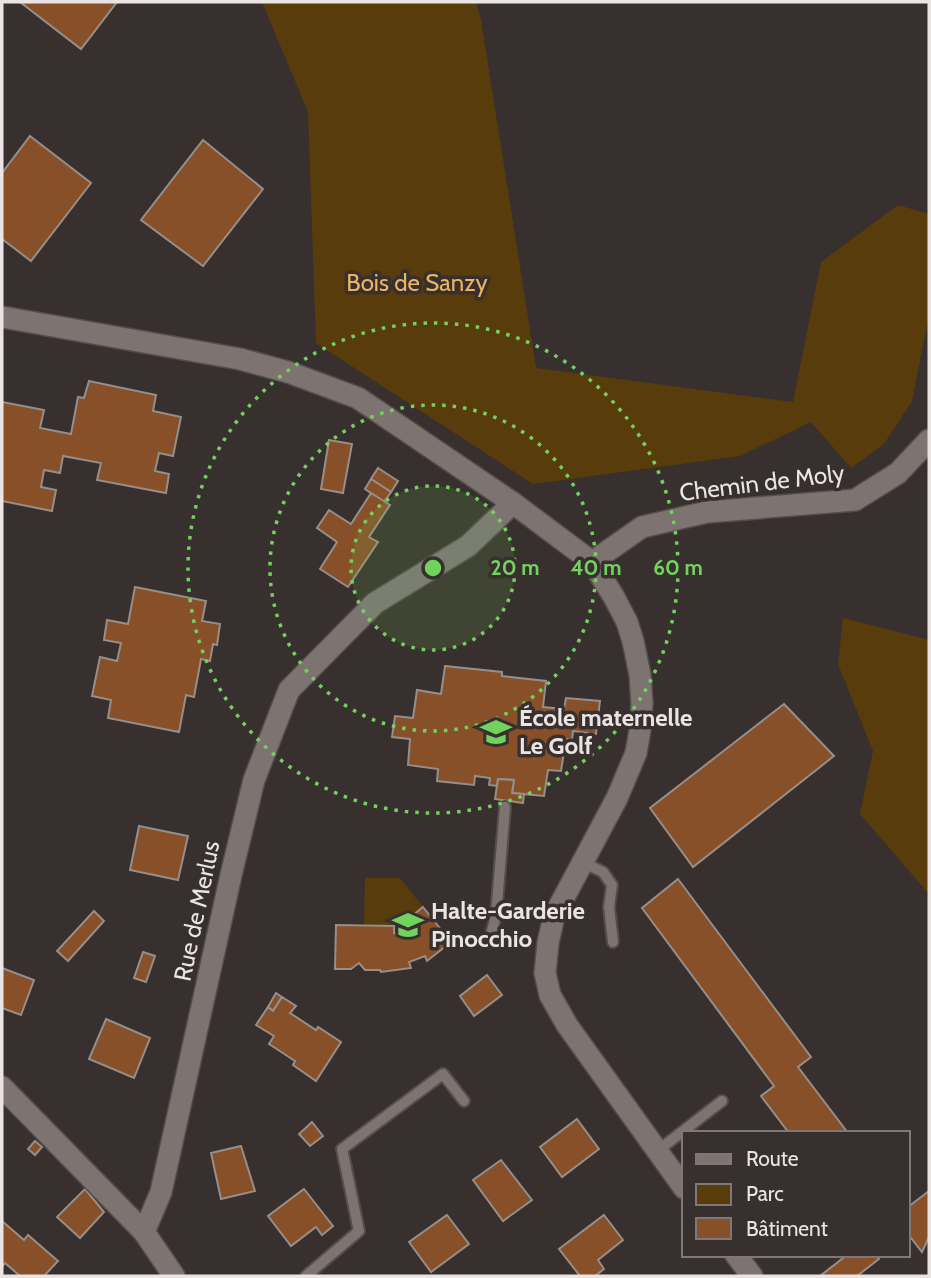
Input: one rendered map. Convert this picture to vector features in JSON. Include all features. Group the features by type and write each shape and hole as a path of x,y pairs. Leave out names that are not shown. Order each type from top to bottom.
{"street":[{"path":"2,317 240,359 288,372 358,398 513,503 592,562 626,622 640,675 640,730 632,766 554,916 545,973 551,995 567,1025 682,1185"},
{"name":"Chemin de Moly","path":"592,562 642,527 708,512 855,500 898,473 929,440"},
{"name":"Rue de Merlus","path":"144,1233 161,1192 254,780 289,690 375,603 468,546 513,503"},
{"path":"2,1087 144,1233 174,1276"},
{"path":"738,1257 752,1276"}],"lane":[{"path":"489,943 496,915 505,807"},
{"path":"582,862 603,872 612,885 609,907 613,942"},
{"path":"306,1276 359,1231 342,1149 443,1074 464,1101"},
{"path":"683,1131 722,1101"},
{"path":"656,1152 682,1132"}],"green space":[{"name":"Bois de Sanzy","path":"262,2 476,2 536,368 793,402 821,262 898,205 929,214 929,315 912,401 884,444 851,468 811,422 740,456 533,484 316,343 308,112"},
{"path":"843,618 929,640 929,894 860,814 873,751 838,664"},
{"path":"365,878 400,878 423,907 402,924 402,934 394,933 394,926 364,925"}],"building":[{"path":"20,2 117,2 81,49"},
{"path":"30,136 91,183 31,261 2,239 2,173"},
{"path":"203,140 263,189 203,266 141,220"},
{"path":"89,381 156,395 153,411 181,417 173,456 159,453 155,471 169,474 166,493 97,480 101,463 63,456 60,473 44,470 41,487 56,490 52,511 2,501 2,402 44,410 40,428 71,434 78,397 84,398"},
{"path":"329,440 352,444 343,493 321,489"},
{"path":"378,468 398,481 391,492 371,479"},
{"path":"371,479 391,492 384,502 365,489"},
{"path":"371,493 390,505 369,537 378,542 348,587 320,569 337,542 317,528 329,510 351,524"},
{"path":"135,587 206,601 202,621 220,624 217,645 213,644 210,661 201,659 194,697 186,695 179,732 108,718 111,700 92,696 100,657 117,661 121,643 104,640 107,620 128,624"},
{"path":"445,666 502,672 502,676 546,681 543,707 564,709 566,698 600,701 596,734 573,731 572,740 566,739 561,771 548,770 544,796 512,793 514,780 498,779 497,786 489,785 490,778 475,776 474,785 437,781 438,769 408,765 410,739 392,737 395,716 413,718 417,690 441,694"},
{"path":"784,704 834,756 693,867 650,808"},
{"path":"498,779 514,780 512,793 524,794 523,803 495,799"},
{"path":"139,826 188,836 178,880 130,870"},
{"path":"678,879 811,1057 798,1067 846,1131 787,1131 761,1096 774,1086 642,908"},
{"path":"423,907 451,942 427,961 425,956 409,962 411,968 381,972 365,970 359,963 351,969 335,969 336,925 394,926 394,933 402,934 402,924"},
{"path":"94,911 104,921 68,961 57,951"},
{"path":"143,952 155,956 146,982 134,978"},
{"path":"2,968 34,980 21,1015 2,1008"},
{"path":"487,975 502,995 474,1016 460,996"},
{"path":"276,993 282,997 273,1011 268,1007"},
{"path":"282,997 296,1006 290,1013 341,1042 316,1081 293,1065 295,1061 269,1044 274,1036 256,1025 268,1007 273,1011"},
{"path":"106,1019 150,1038 134,1078 89,1059"},
{"path":"577,1119 599,1149 562,1177 540,1147"},
{"path":"312,1122 323,1136 310,1146 299,1134"},
{"path":"35,1141 42,1147 35,1155 28,1149"},
{"path":"241,1146 255,1191 221,1199 211,1153"},
{"path":"501,1160 532,1200 503,1221 473,1180"},
{"path":"85,1189 104,1212 80,1238 57,1217"},
{"path":"304,1189 333,1226 322,1235 316,1227 291,1246 268,1216"},
{"path":"929,1191 929,1237 922,1252 910,1237 910,1205"},
{"path":"447,1215 469,1244 431,1272 409,1242"},
{"path":"604,1215 623,1240 598,1260 604,1269 595,1276 580,1276 559,1249"},
{"path":"2,1221 24,1240 28,1235 58,1261 44,1276 20,1276 5,1263 2,1267"},
{"path":"844,1257 879,1259 857,1276 820,1276"}],"place":[{"name":"École maternelle Le Golf","path":"496,732"},
{"name":"Halte-Garderie Pinocchio","path":"408,925"}]}
